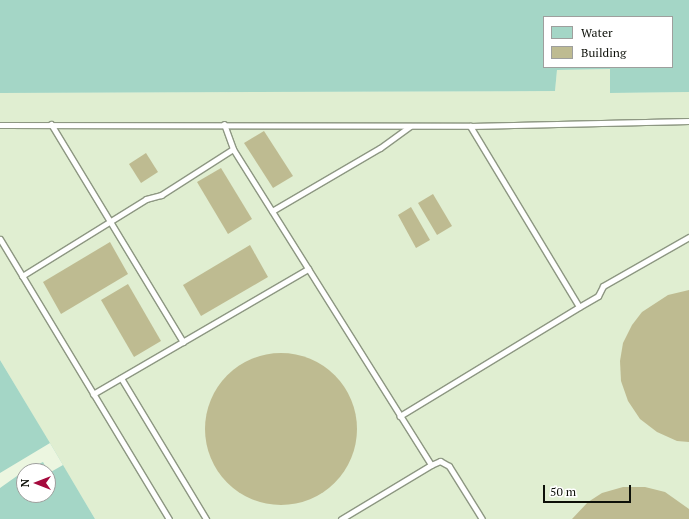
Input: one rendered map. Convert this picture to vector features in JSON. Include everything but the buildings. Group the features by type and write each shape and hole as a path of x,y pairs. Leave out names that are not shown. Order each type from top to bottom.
{"lane":[{"path":"0,125 224,124 470,126 689,121"},
{"path":"51,124 183,342"},
{"path":"224,124 233,149 431,465"},
{"path":"272,211 380,148 410,126"},
{"path":"470,126 579,307"},
{"path":"22,276 111,223 146,199 161,195 233,149"},
{"path":"400,416 598,296 603,286 689,237"},
{"path":"0,239 170,519"},
{"path":"93,394 308,269"},
{"path":"121,378 206,519"},
{"path":"341,519 440,461 449,466 482,519"}],"shaded area":[{"path":"611,69 610,93 689,92 689,519 95,519 0,360 0,93 555,91 557,70"}],"water":[{"path":"0,0 689,0 689,92 610,93 610,69 557,70 555,91 0,93"},
{"path":"0,360 50,443 95,519 0,519"}],"pier":[{"path":"50,443 63,465 56,469 56,463 17,463"},
{"path":"16,463 16,477 0,488 0,473"}]}
